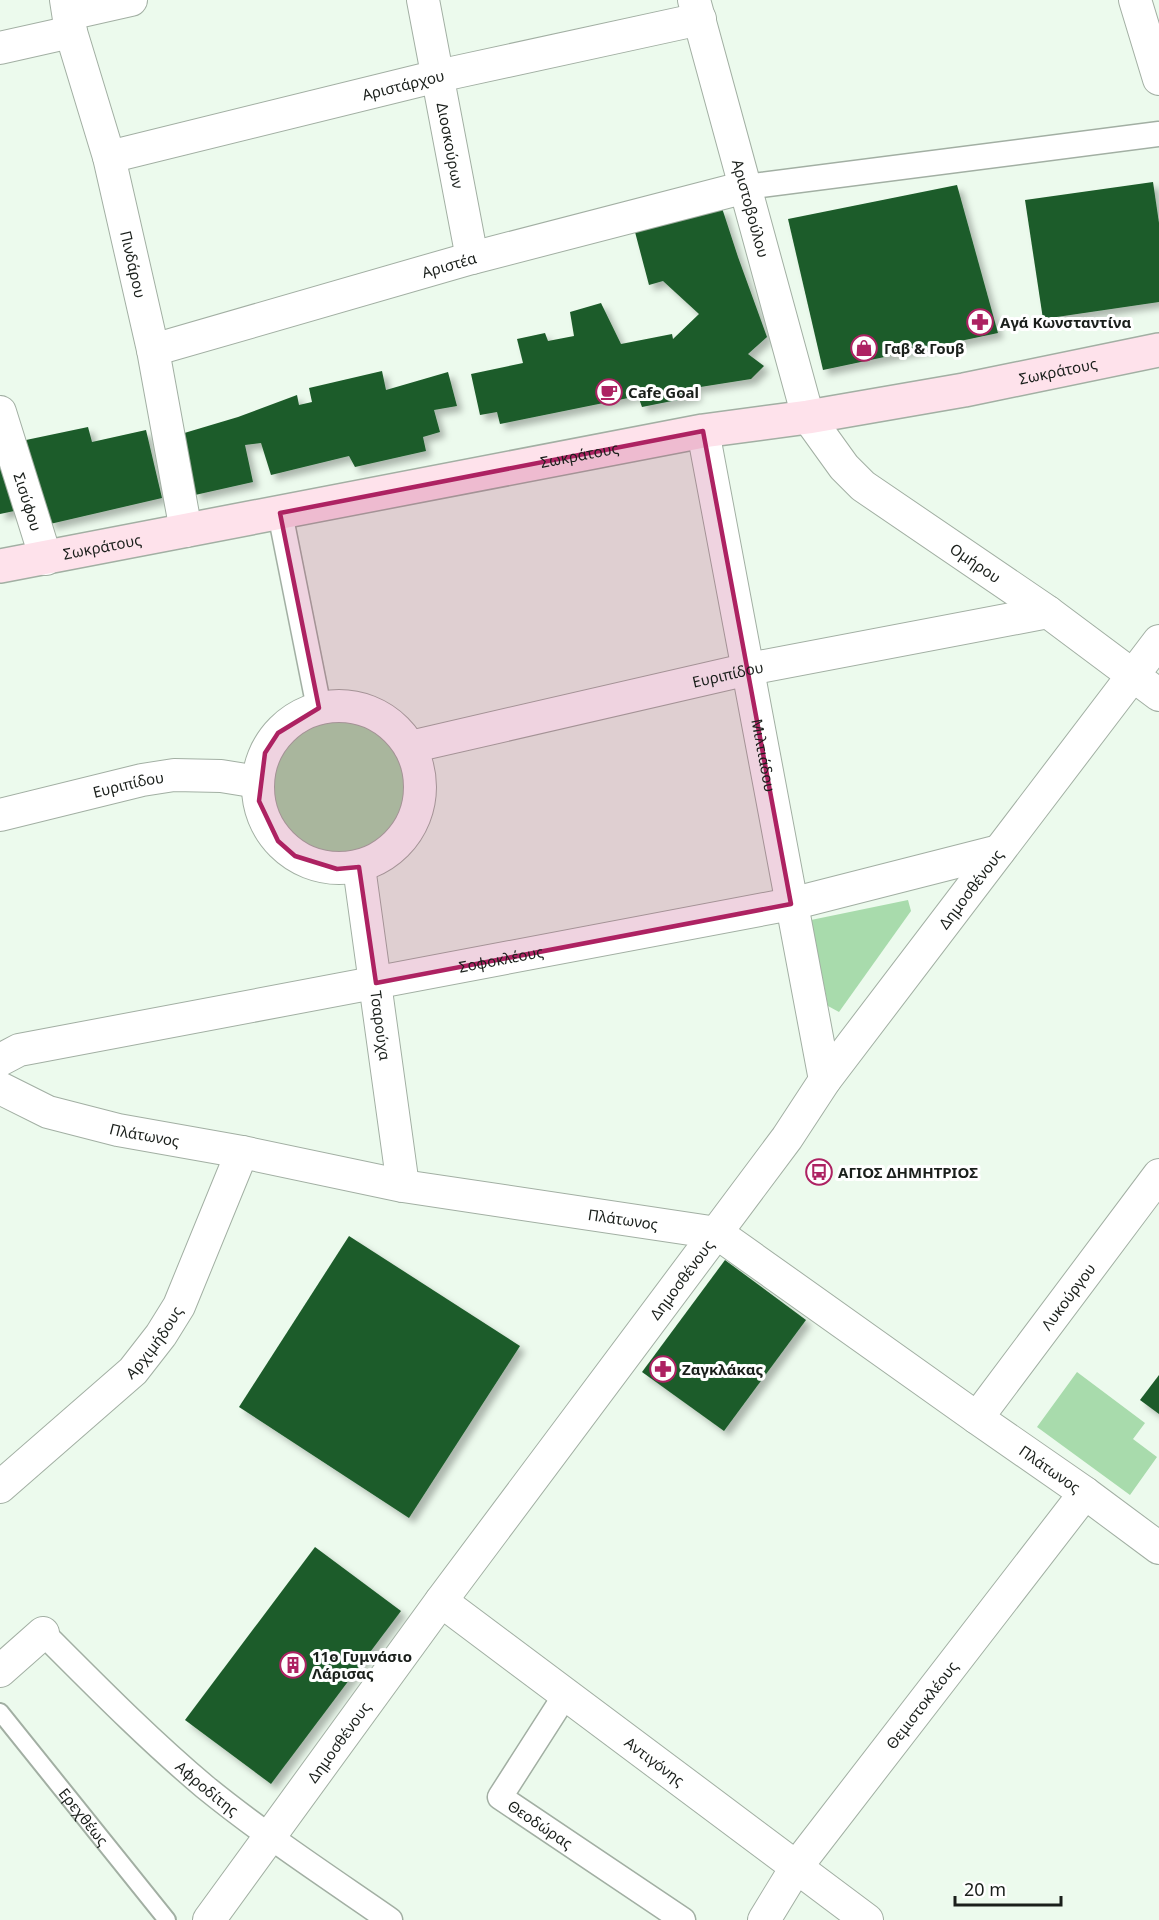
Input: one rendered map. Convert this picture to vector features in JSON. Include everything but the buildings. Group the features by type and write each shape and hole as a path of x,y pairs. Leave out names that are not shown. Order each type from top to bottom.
{"main road":[{"name":"Σωκράτους","path":"0,566 46,559 703,431 808,417 964,390 1159,350"}],"street":[{"path":"0,48 69,15 131,0"},
{"name":"Διοσκούρων","path":"423,0 472,258"},
{"path":"1135,0 1159,79"},
{"name":"Αριστάρχου","path":"109,157 697,9"},
{"name":"Αριστοβούλου","path":"697,9 808,417"},
{"name":"Πινδάρου","path":"69,15 109,157 153,350 186,531"},
{"path":"746,187 1159,134"},
{"name":"Αριστέα","path":"153,350 472,258 746,187"},
{"name":"Σισύφου","path":"0,412 46,559"},
{"name":"Ομήρου","path":"808,417 844,467 863,486 1048,612 1159,695"},
{"name":"Μιλτιάδου","path":"703,431 790,904 825,1080"},
{"path":"280,513 319,708"},
{"name":"Ευριπίδου","path":"410,747 748,669 1048,612"},
{"name":"Δημοσθένους","path":"209,1920 441,1601 787,1138 825,1080 1159,641"},
{"path":"342,706 364,710 385,720 402,735 410,747 421,783 418,811 405,836 385,855 359,867 337,869 315,865 295,856 278,841 266,822 259,801 258,782 265,753 278,733 297,718 319,708 342,706"},
{"name":"Ευριπίδου","path":"0,815 142,780 174,775 220,776 258,782"},
{"name":"Σοφοκλέους","path":"0,1060 19,1050 790,904 999,851"},
{"name":"Τσαρούχα","path":"359,867 403,1186"},
{"name":"Πλάτωνος","path":"0,1088 48,1112 139,1135 242,1152 403,1186 717,1233 1085,1493 1159,1548"},
{"name":"Αρχιμήδους","path":"0,1487 133,1371 161,1335 179,1306 242,1152"},
{"name":"Λυκούργου","path":"978,1418 1159,1175"},
{"name":"Θεμιστοκλέους","path":"764,1920 797,1866 1085,1493"},
{"name":"Αντιγόνης","path":"441,1601 867,1920"},
{"path":"0,1671 43,1633"},
{"name":"Αφροδίτης","path":"43,1633 103,1694 206,1788 390,1920"},
{"name":"Θεοδώρας","path":"566,1694 500,1797 683,1920"}],"lane":[{"name":"Ερεχθέως","path":"0,1712 167,1920"}],"highlighted area":[{"path":"703,431 791,904 376,983 359,867 337,869 295,856 278,841 259,801 265,753 278,733 319,708 280,513"}],"green space":[{"path":"340,719 366,725 378,731 388,740 397,750 403,762 409,788 403,814 397,826 388,836 378,845 366,851 340,857 314,851 302,845 292,836 283,826 277,814 271,788 277,762 283,750 292,740 302,731 314,725"},
{"path":"908,900 911,911 839,1012 828,1006 811,920"},
{"path":"1077,1372 1145,1423 1133,1439 1157,1457 1130,1495 1037,1427"}],"place":[{"name":"Αγά Κωνσταντίνα","path":"980,322"},
{"name":"Γαβ & Γουβ","path":"864,348"},
{"name":"Cafe Goal","path":"609,392"},
{"name":"ΑΓΙΟΣ ΔΗΜΗΤΡΙΟΣ","path":"819,1172"},
{"name":"Ζαγκλάκας","path":"663,1369"},
{"name":"11ο Γυμνάσιο Λάρισας","path":"293,1665"}]}
